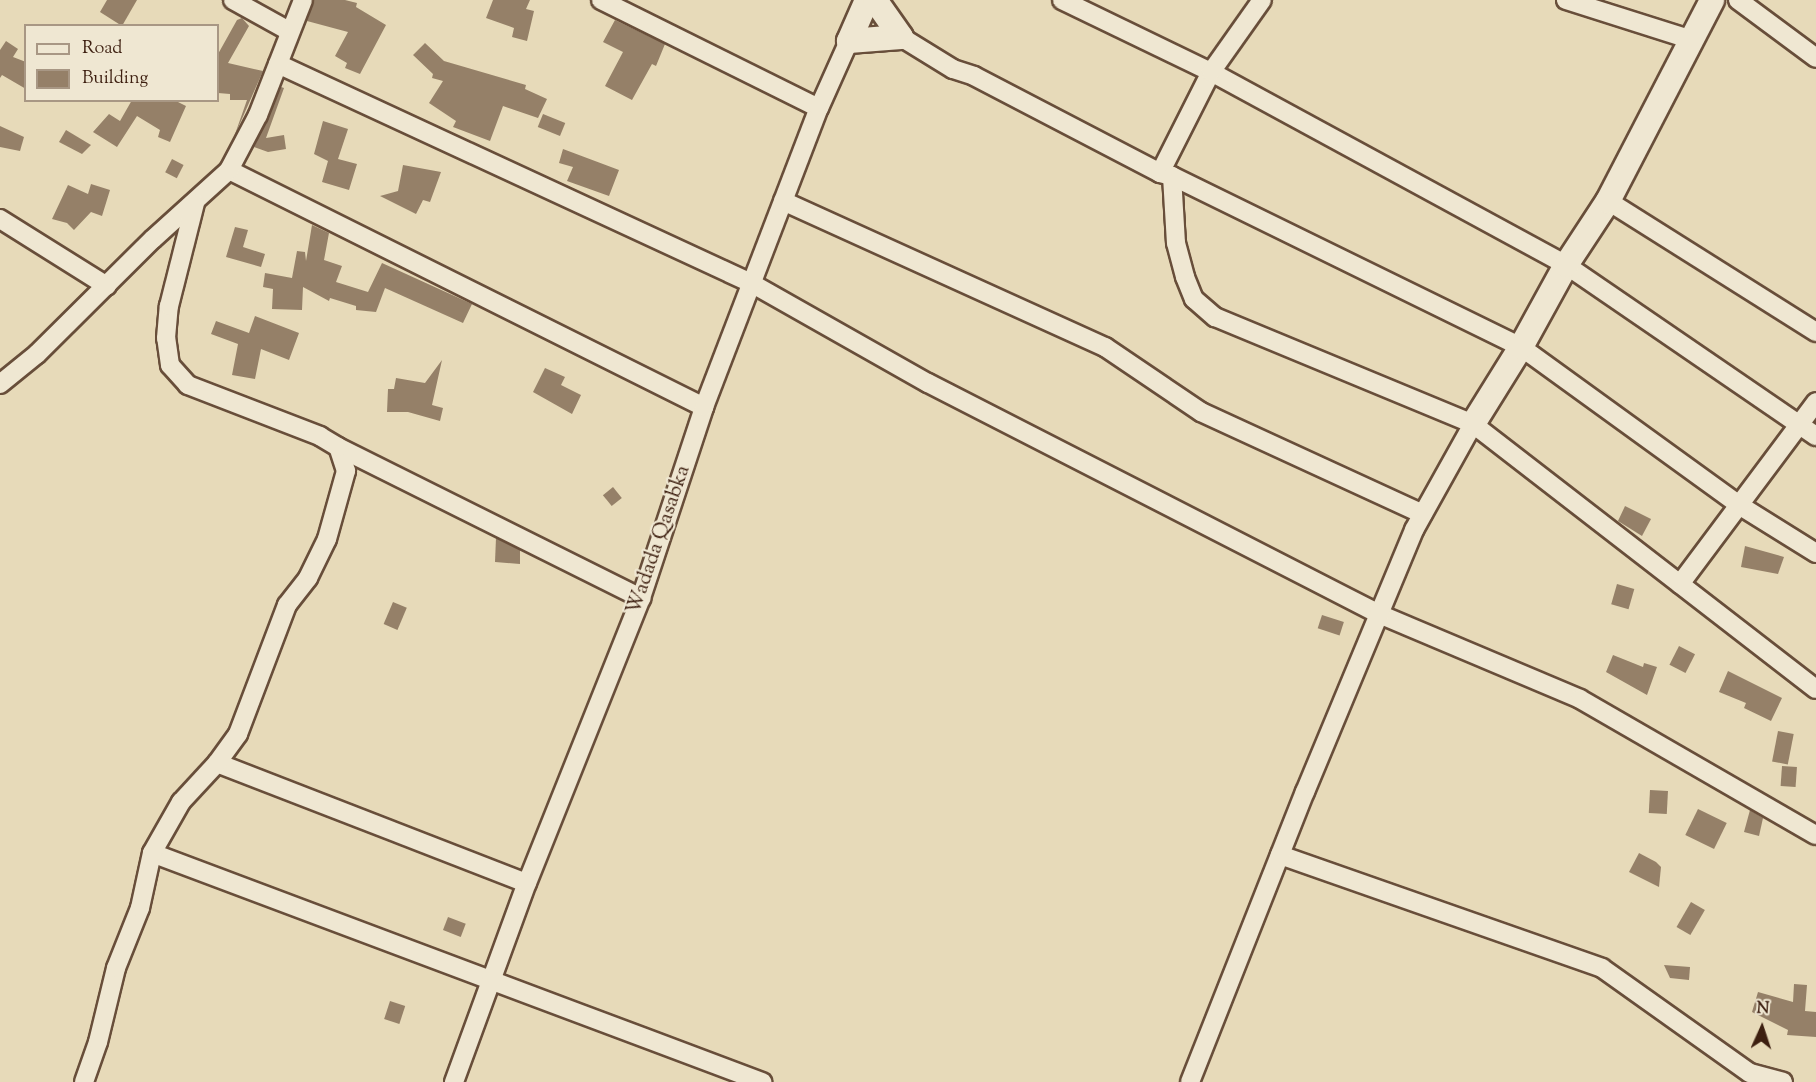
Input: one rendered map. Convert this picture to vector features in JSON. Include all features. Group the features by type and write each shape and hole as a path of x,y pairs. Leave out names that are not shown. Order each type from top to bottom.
{"street":[{"path":"233,0 289,31"},
{"path":"3,376 37,354 153,239 229,170 258,115 303,0"},
{"path":"601,0 819,108"},
{"name":"Wadada Qasabka","path":"454,1082 527,884 641,598 704,407 819,108 867,0"},
{"path":"875,0 900,37 953,69 974,76 1166,175 1521,347 1739,505 1816,553"},
{"path":"1062,0 1211,72 1566,265 1809,430"},
{"path":"1262,0 1211,72 1166,175 1176,243 1185,277 1194,299 1215,317 1473,424 1816,689"},
{"path":"1566,0 1692,40"},
{"path":"1190,1082 1280,855 1379,614 1423,514 1473,424 1521,347 1566,265 1608,201 1712,0"},
{"path":"1738,0 1816,58"},
{"path":"849,41 900,37"},
{"path":"278,64 751,284 928,383 1379,614 1580,699 1816,835"},
{"path":"229,170 704,407"},
{"path":"783,201 1105,347 1201,412 1423,514"},
{"path":"1608,201 1816,332"},
{"path":"195,202 169,306 166,338 170,365 188,385 320,436 641,598"},
{"path":"0,219 107,286"},
{"path":"1680,584 1739,505 1809,430 1816,402"},
{"path":"84,1082 98,1042 116,968 140,908 152,853 181,802 217,763 238,734 287,605 308,578 327,538 346,471 338,447"},
{"path":"217,763 527,884"},
{"path":"152,853 762,1082"},
{"path":"1280,855 1602,968 1749,1073 1783,1082"}],"building":[{"path":"107,0 137,0 123,24 119,24 100,12"},
{"path":"314,0 345,0 357,3 356,7 386,25 360,74 345,68 347,63 335,56 348,32 307,21"},
{"path":"493,0 530,0 526,9 534,11 527,41 512,37 514,28 486,18"},
{"path":"242,18 249,26 228,63 263,71 234,137 247,100 230,100 230,94 219,93 219,52 237,20"},
{"path":"615,20 665,44 656,66 652,64 632,100 605,86 623,52 603,42"},
{"path":"6,41 18,49 13,57 24,61 24,88 2,75 0,78 0,50"},
{"path":"425,43 444,61 526,85 525,89 547,99 538,118 503,106 490,141 453,127 456,121 429,103 443,81 432,78 433,74 413,55"},
{"path":"281,87 284,88 266,138 284,135 286,149 268,152 254,147"},
{"path":"131,102 178,102 186,106 170,142 158,137 160,130 137,116 117,147 93,132 109,114 120,121"},
{"path":"543,114 565,123 560,136 538,127"},
{"path":"323,121 348,129 338,159 357,164 349,190 322,182 328,161 314,154"},
{"path":"0,126 24,137 20,151 0,147"},
{"path":"66,130 91,145 82,154 59,142"},
{"path":"563,149 619,170 609,196 567,181 573,167 559,163"},
{"path":"172,159 184,165 177,178 165,172"},
{"path":"403,165 441,172 430,202 423,200 416,214 380,196 398,191"},
{"path":"91,184 110,190 102,216 91,212 74,230 67,223 52,219 68,185 88,194"},
{"path":"312,225 329,233 324,260 342,266 336,282 368,292 382,263 472,304 463,323 385,288 376,312 356,310 356,306 330,298 329,301 303,287 302,310 272,309 273,289 263,287 265,273 292,278 297,251 305,252 306,261"},
{"path":"235,227 248,230 243,247 265,254 261,267 226,257"},
{"path":"255,316 299,333 289,360 261,349 255,379 232,375 238,344 211,334 216,321 249,333"},
{"path":"442,360 432,405 443,408 440,421 408,412 387,412 388,389 394,389 396,378 425,383"},
{"path":"545,368 565,377 561,385 581,395 572,414 533,392"},
{"path":"613,487 622,498 612,506 603,495"},
{"path":"1625,506 1651,519 1642,536 1618,521"},
{"path":"496,538 520,550 520,564 495,562"},
{"path":"1745,546 1784,557 1778,574 1741,567"},
{"path":"1617,584 1634,589 1629,609 1611,604"},
{"path":"393,602 407,608 397,630 384,624"},
{"path":"1322,615 1344,622 1340,635 1318,628"},
{"path":"1679,646 1695,654 1686,673 1669,665"},
{"path":"1613,655 1643,667 1644,663 1657,667 1647,695 1606,672"},
{"path":"1728,671 1782,698 1771,721 1744,708 1746,703 1719,692"},
{"path":"1778,731 1794,734 1788,764 1772,761"},
{"path":"1782,766 1797,767 1796,787 1781,786"},
{"path":"1650,790 1668,791 1667,814 1649,813"},
{"path":"1698,809 1727,823 1714,849 1685,835"},
{"path":"1750,810 1763,818 1759,836 1744,832"},
{"path":"1639,853 1661,867 1659,887 1629,872"},
{"path":"1691,902 1705,910 1690,935 1676,927"},
{"path":"448,917 466,924 461,937 443,930"},
{"path":"1664,965 1690,967 1689,980 1670,978"},
{"path":"1794,984 1807,985 1805,1011 1816,1012 1816,1037 1787,1035 1788,1030 1752,1012 1758,992 1793,1002"},
{"path":"390,1001 405,1006 399,1024 384,1019"}]}
